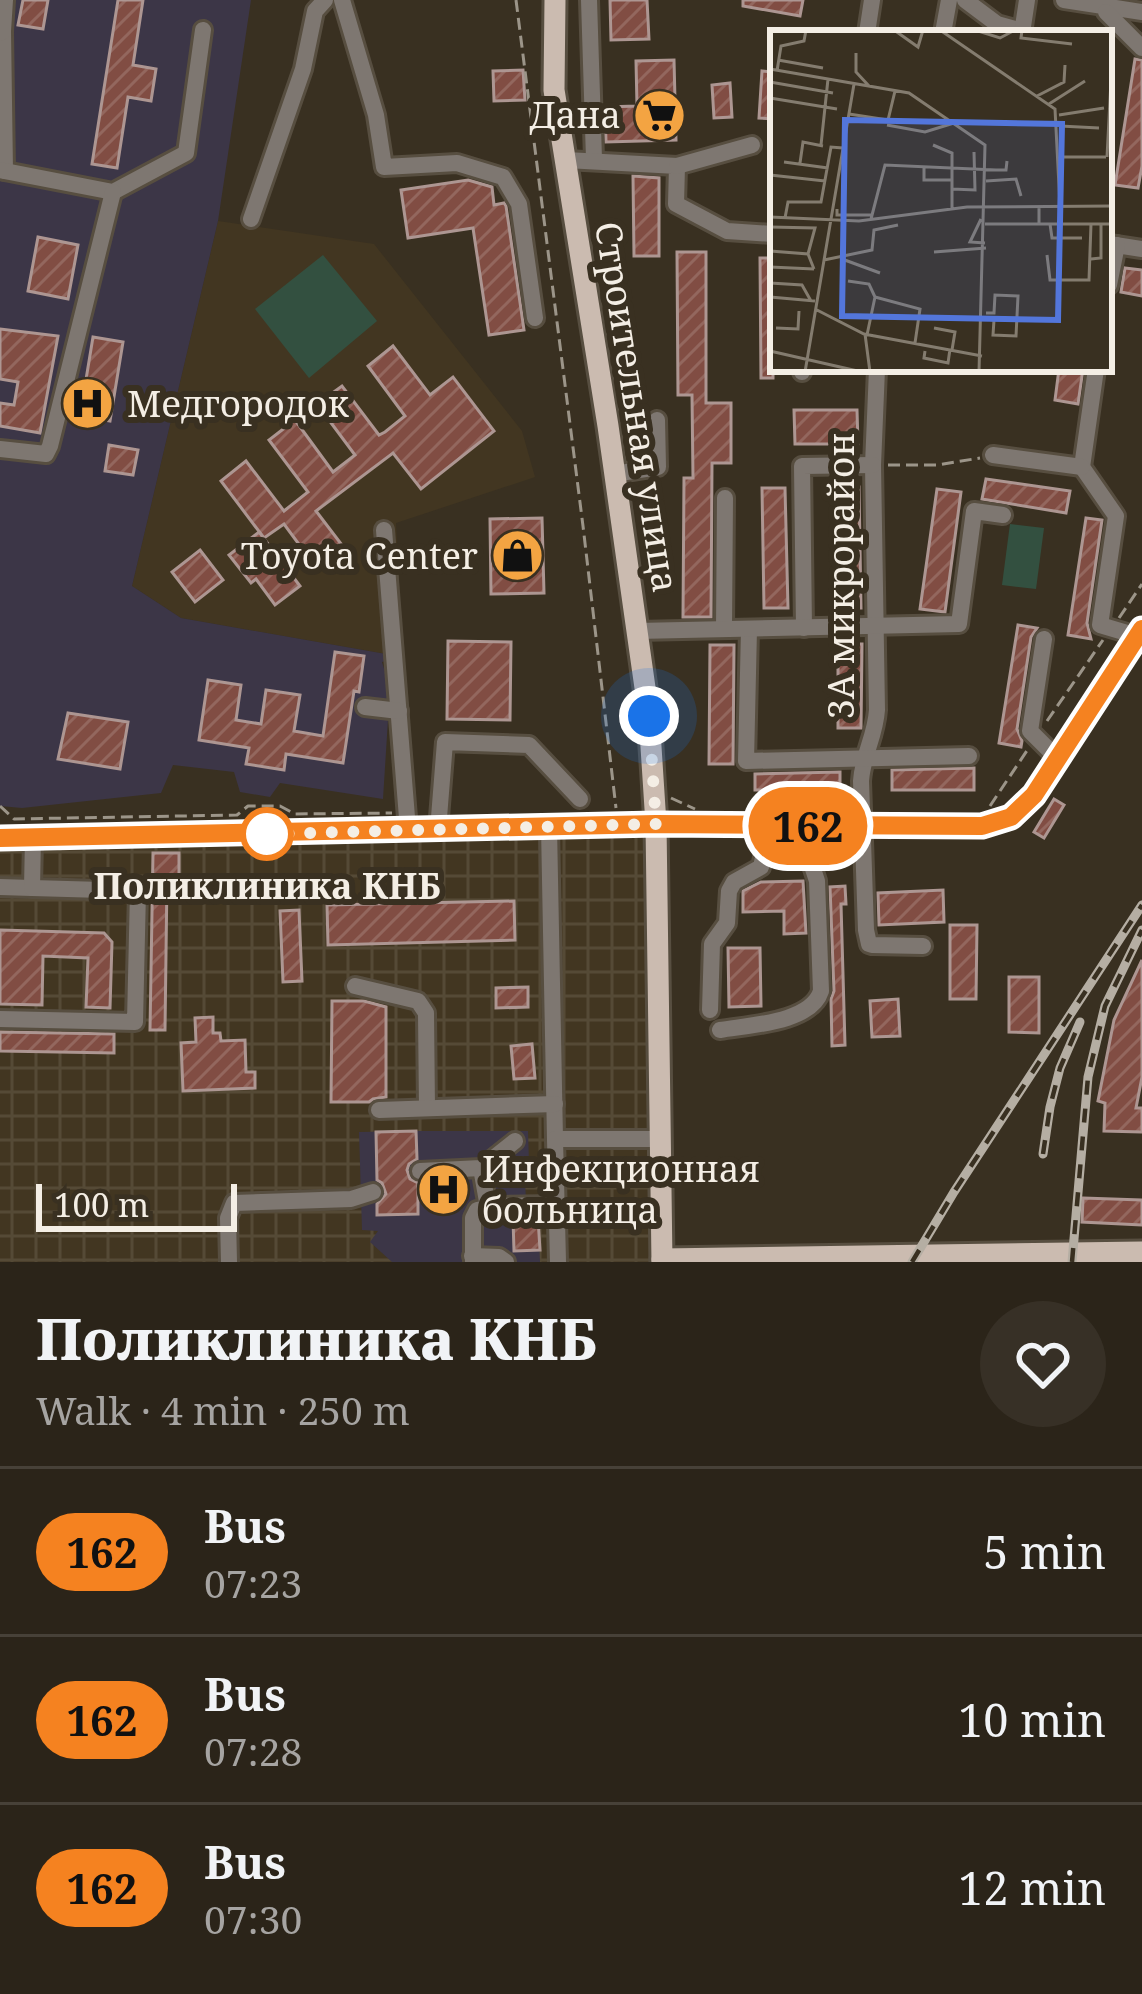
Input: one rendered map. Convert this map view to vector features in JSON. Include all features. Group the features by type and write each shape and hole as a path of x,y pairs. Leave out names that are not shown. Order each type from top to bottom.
{"main road":[{"name":"Строительная улица","path":"555,0 554,90 649,716 656,824 662,1261"},
{"path":"662,1261 1134,1256"}],"street":[{"path":"4,0 2,171 113,192 186,153 203,30"},
{"path":"251,219 303,69 315,11 325,0"},
{"path":"342,0 376,115 384,166 457,163 503,177 520,204 535,318"},
{"path":"589,0 594,159"},
{"path":"867,30 872,0"},
{"path":"944,30 949,0"},
{"path":"965,0 997,24 1016,30"},
{"path":"1022,30 1027,0"},
{"path":"1064,0 1106,9 1139,8"},
{"path":"1102,30 1106,9"},
{"path":"1106,9 1142,47"},
{"path":"566,160 677,166 752,146"},
{"path":"677,166 676,204 727,231 770,234"},
{"path":"0,448 46,454 50,446 113,192"},
{"path":"1113,244 1142,249"},
{"name":"3А микрорайон","path":"877,372 873,465 876,728 862,759 864,886 869,944 922,946"},
{"path":"0,838 408,822 438,830 656,824 982,826 1011,817 1034,795 1140,632 1100,626 1116,516 1082,467 1096,372"},
{"path":"614,474 658,466 657,420"},
{"path":"993,455 1082,467"},
{"path":"804,628 802,466 873,465"},
{"path":"724,629 725,498"},
{"path":"637,631 959,624 974,511 1003,514"},
{"path":"384,530 408,822"},
{"path":"749,629 746,761 969,756"},
{"path":"1044,639 1030,731 1058,759"},
{"path":"364,707 399,711"},
{"path":"438,830 445,742 529,745 580,799"},
{"path":"710,1010 712,944 728,923 729,891 734,882 760,867 765,826"},
{"path":"720,1030 800,1015 818,1001 817,881 799,826"},
{"path":"549,827 558,1262"},
{"path":"32,888 33,838"},
{"path":"0,887 138,891 135,1022 0,1019"},
{"path":"355,986 418,1001 426,1013 427,1108"},
{"path":"379,1110 554,1104"},
{"path":"555,1139 660,1138"},
{"path":"420,1171 481,1168 515,1141"},
{"path":"481,1168 488,1207"},
{"path":"229,1262 228,1218 234,1203 351,1199 373,1192"},
{"path":"506,1262 499,1256 472,1259 472,1217 477,1210 556,1205"}],"path":[{"path":"516,0 616,797 616,809 608,811"},
{"path":"873,465 937,465 993,455"},
{"path":"0,806 14,819 237,814 248,806 280,806 295,814 408,822"}],"shaded area":[{"name":"Медгородок","path":"0,0 251,0 218,221 132,586 181,618 403,657 382,662 390,688 383,799 280,783 270,797 240,792 234,772 173,765 161,793 22,808 0,806"},
{"path":"218,221 374,244 522,431 535,477 396,523 403,657 181,618 132,586"},
{"path":"656,824 662,1262 0,1262 0,838"},
{"name":"Инфекционная больница","path":"528,1131 529,1162 524,1164 527,1217 538,1218 540,1262 392,1262 370,1242 378,1231 362,1230 359,1132"}],"green space":[{"path":"323,255 377,321 309,378 255,309"},
{"path":"1010,524 1044,528 1036,589 1002,585"}],"building":[{"path":"23,0 48,0 43,29 18,25"},
{"path":"118,0 143,0 133,65 156,69 151,101 128,97 117,168 92,164"},
{"path":"610,0 647,0 649,39 611,40"},
{"path":"743,0 803,0 800,16 743,6"},
{"path":"1135,59 1142,60 1138,188 1115,185"},
{"path":"674,60 676,140 606,142 605,107 637,106 636,61"},
{"path":"523,70 525,100 494,101 493,71"},
{"path":"762,71 770,72 770,119 759,118"},
{"path":"730,83 732,117 714,118 712,85"},
{"path":"633,176 659,178 659,256 634,256"},
{"path":"468,180 492,187 494,205 506,206 524,330 489,335 473,228 408,238 401,190"},
{"path":"38,237 78,245 68,299 28,291"},
{"path":"677,252 706,252 706,403 731,403 731,463 712,463 711,617 683,617 684,478 693,478 692,395 678,395"},
{"path":"760,258 770,258 773,378 761,378"},
{"path":"1125,268 1142,270 1142,296 1121,292"},
{"path":"0,329 58,336 40,433 0,426 0,403 14,405 18,382 0,379"},
{"path":"93,337 123,342 110,421 80,416"},
{"path":"393,346 430,395 453,377 494,431 421,489 393,453 316,511 345,549 318,570 284,524 264,538 221,481 246,461 284,511 308,492 269,440 295,420 333,472 355,455 317,404 342,386 379,435 385,432 405,416 368,366"},
{"path":"1059,372 1083,372 1078,404 1055,400"},
{"path":"794,410 857,410 858,444 795,444"},
{"path":"109,445 138,450 133,475 105,471"},
{"path":"986,479 1070,491 1066,513 982,499"},
{"path":"834,487 859,487 861,608 836,608"},
{"path":"762,488 785,488 788,608 764,608"},
{"path":"937,489 961,492 945,612 920,609"},
{"name":"Toyota Center","path":"542,518 544,593 491,594 490,519"},
{"path":"1086,518 1102,520 1087,623 1091,639 1068,635"},
{"path":"259,532 300,586 275,605 256,579 251,583 229,555"},
{"path":"200,550 223,580 195,602 172,572"},
{"path":"1018,625 1037,628 1031,637 1017,729 1021,747 999,743"},
{"path":"448,641 511,642 510,720 447,719"},
{"path":"838,644 862,644 861,728 838,728"},
{"path":"710,645 734,645 733,764 709,764"},
{"path":"335,652 364,656 343,763 286,754 284,770 246,764 249,748 199,740 208,680 241,685 236,720 261,724 266,690 300,695 294,731 323,736"},
{"path":"68,713 128,722 120,769 58,759"},
{"path":"974,768 974,790 892,790 892,770"},
{"path":"840,772 840,790 755,790 755,774"},
{"path":"1054,799 1064,805 1044,838 1034,832"},
{"path":"153,853 179,853 179,877 167,878 165,1030 150,1030"},
{"path":"803,881 806,933 784,934 784,911 743,912 743,891 761,882"},
{"path":"845,886 846,904 841,904 845,1045 832,1046 830,887"},
{"path":"943,890 944,922 879,925 878,893"},
{"path":"514,901 515,940 328,945 327,905"},
{"path":"299,910 302,981 283,982 280,911"},
{"path":"950,925 977,925 976,999 950,999"},
{"path":"0,930 104,933 112,942 110,1008 86,1007 88,958 43,956 42,1005 0,1004"},
{"path":"728,948 760,948 761,1006 729,1007"},
{"path":"1142,960 1142,1077 1136,1108 1142,1108 1142,1132 1104,1131 1105,1103 1098,1101 1114,1020"},
{"path":"1009,977 1039,977 1039,1033 1009,1032"},
{"path":"528,987 528,1007 496,1008 496,988"},
{"path":"898,999 900,1036 872,1037 870,1001"},
{"path":"332,1001 386,1007 386,1097 331,1102"},
{"path":"213,1017 213,1033 220,1033 221,1041 245,1040 246,1072 255,1072 255,1088 183,1091 181,1043 196,1042 195,1018"},
{"path":"0,1032 114,1034 114,1053 0,1051"},
{"path":"532,1044 535,1078 514,1079 511,1046"},
{"path":"416,1131 417,1159 407,1170 418,1183 418,1214 377,1215 377,1204 386,1194 377,1180 376,1132"},
{"path":"1083,1198 1142,1200 1142,1225 1082,1222"},
{"path":"538,1218 540,1250 514,1251 513,1219"}],"railway":[{"path":"912,1262 1142,905"},
{"path":"1072,1262 1088,1077 1105,1006 1142,930"},
{"path":"1043,1154 1060,1068 1080,1022"}],"bus line":[{"name":"162","path":"0,838 656,824 982,826 1011,817 1034,795 1142,629"}],"place":[{"name":"Дана","path":"660,115"},
{"name":"Медгородок","path":"88,404"},
{"name":"Toyota Center","path":"517,556"},
{"name":"Поликлиника КНБ","path":"267,834"},
{"name":"Инфекционная больница","path":"443,1190"}],"route":[{"path":"267,834 656,824 649,716"}]}
